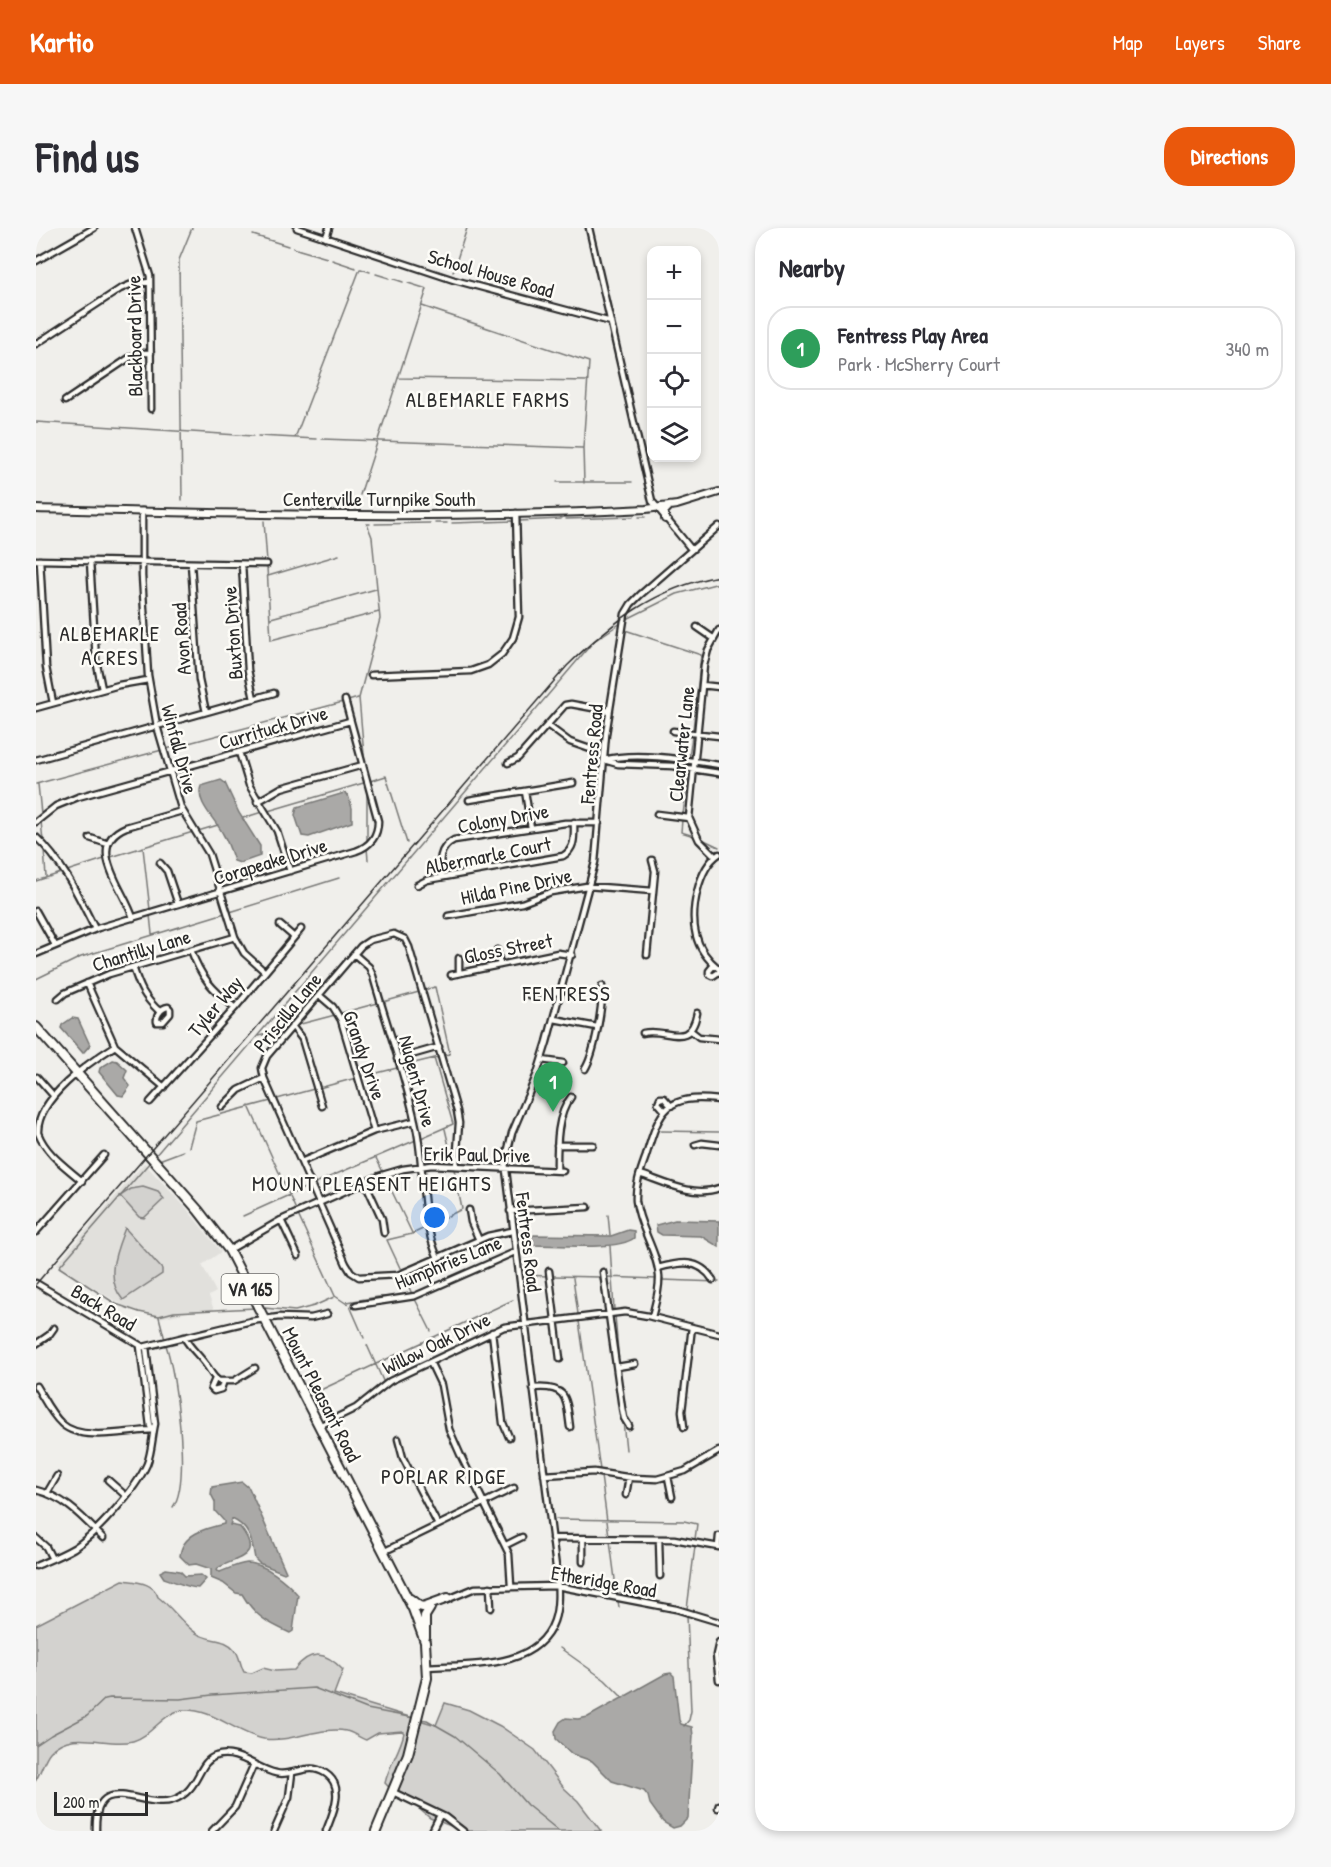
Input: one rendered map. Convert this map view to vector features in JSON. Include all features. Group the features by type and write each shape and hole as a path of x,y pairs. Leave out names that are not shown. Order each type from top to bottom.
{"highway":[{"name":"Mount Pleasant Road","path":"36,1027 197,1210 229,1250 415,1615 425,1642 427,1667 420,1707 402,1770 376,1831"},
{"path":"404,1591 418,1606 423,1607 448,1598"},
{"path":"425,1642 425,1616 430,1608"}],"main road":[{"name":"Centerville Turnpike South","path":"36,509 362,516 516,513 657,508 719,492"},
{"path":"665,519 665,511 669,506"}],"street":[{"path":"36,261 94,228"},
{"name":"Blackboard Drive","path":"135,228 149,268 151,409"},
{"name":"School House Road","path":"297,228 454,280 610,322"},
{"path":"326,238 329,228"},
{"path":"589,228 652,501 691,549"},
{"path":"36,344 120,289 132,284 150,282"},
{"path":"65,401 132,356 151,352"},
{"name":"Winfall Drive","path":"142,512 141,562 148,681 157,726 182,811 209,854 235,937 244,953 264,971"},
{"path":"371,675 471,671 488,664 502,654 513,638 519,616 516,513"},
{"name":"Fentress Road","path":"427,1667 506,1660 525,1653 541,1641 551,1628 556,1614 557,1586 552,1538 512,1231 505,1170 507,1152 512,1133 542,1060 590,886 597,853 609,711 623,623 628,608 719,526"},
{"path":"53,703 46,667 38,560 267,564"},
{"path":"90,561 96,660 102,689"},
{"name":"Avon Road","path":"191,563 198,680 206,712"},
{"name":"Buxton Drive","path":"242,564 248,670 254,699"},
{"path":"697,627 713,638"},
{"name":"Clearwater Lane","path":"717,855 699,840 689,818 705,657 719,630"},
{"path":"36,708 102,689 148,681"},
{"path":"702,685 719,687"},
{"path":"36,760 274,693"},
{"name":"Corapeake Drive","path":"36,954 95,929 362,849 377,832 378,821 345,700"},
{"path":"508,763 518,759 562,707 568,704 609,711"},
{"name":"Currituck Drive","path":"36,822 56,806 71,799 350,720"},
{"path":"547,725 570,742 590,749"},
{"path":"673,731 719,736"},
{"path":"239,752 257,802 277,831 290,871"},
{"path":"604,760 616,756 695,761 719,765"},
{"path":"604,760 618,764 695,768 719,773"},
{"path":"257,802 281,788 363,765"},
{"path":"469,800 573,783"},
{"path":"525,791 531,828"},
{"path":"133,918 129,904 107,862 108,844 114,834 121,829 182,811"},
{"path":"657,814 689,818"},
{"name":"Colony Drive","path":"442,877 440,856 444,848 452,841 574,822 599,823"},
{"name":"Albermarle Court","path":"417,885 442,877 563,856 573,846 574,822"},
{"path":"36,837 50,850 59,864 95,929"},
{"path":"90,838 108,844"},
{"path":"717,855 705,867 699,883 695,933 700,945 717,969"},
{"path":"647,955 655,868 652,860"},
{"path":"160,863 166,871 178,904"},
{"name":"Hilda Pine Drive","path":"448,916 522,903 552,892 590,886 653,891"},
{"path":"36,910 55,945"},
{"path":"280,925 294,937"},
{"name":"Tyler Way","path":"150,1102 235,1008 301,929"},
{"name":"Priscilla Lane","path":"456,1166 458,1112 409,947 405,939 397,934 386,934 367,941 292,1026 263,1061 264,1078 349,1270 358,1277 398,1275 494,1234 512,1231"},
{"name":"Chantilly Lane","path":"58,999 87,982 235,937"},
{"path":"191,950 201,974 211,988 235,1008"},
{"path":"497,950 500,965"},
{"name":"Gloss Street","path":"451,975 558,953 572,955"},
{"name":"Nugent Drive","path":"354,954 371,971 415,1121 427,1224 438,1258"},
{"path":"459,958 459,973"},
{"path":"133,967 145,999 160,1012"},
{"path":"87,982 116,1046 164,1087"},
{"path":"585,1069 590,1061 597,1027 602,986"},
{"path":"530,996 562,991"},
{"name":"Grandy Drive","path":"319,995 337,1011 341,1020 374,1131"},
{"path":"643,1033 684,1035 690,1030 697,1012"},
{"path":"554,1019 597,1027"},
{"path":"292,1026 302,1039 322,1106"},
{"path":"690,1030 699,1037 719,1040"},
{"path":"82,1180 51,1154 38,1134 36,1123 38,1111 52,1094 76,1072 116,1046"},
{"path":"397,1059 439,1047"},
{"path":"542,1060 563,1064"},
{"path":"37,1077 52,1094"},
{"path":"222,1107 239,1090 264,1078"},
{"path":"557,1145 565,1107 571,1097"},
{"path":"665,1111 658,1103 660,1098 664,1098 671,1106"},
{"path":"652,1317 659,1288 658,1268 637,1204 636,1191 640,1174 657,1122 665,1111 687,1099 719,1100"},
{"path":"301,1162 374,1131 415,1121"},
{"path":"695,1145 702,1143 719,1145"},
{"name":"Erik Paul Drive","path":"229,1250 281,1220 395,1171 421,1166 560,1171 557,1145 593,1145"},
{"path":"36,1232 104,1155"},
{"path":"640,1174 694,1191 707,1192 719,1188"},
{"path":"365,1182 382,1219 384,1233"},
{"path":"510,1211 588,1208"},
{"path":"469,1210 471,1222 479,1240"},
{"path":"281,1220 298,1256"},
{"name":"Humphries Lane","path":"356,1305 415,1296 515,1252"},
{"path":"658,1268 680,1263 693,1264 706,1271 713,1280"},
{"path":"549,1271 560,1359"},
{"path":"603,1272 624,1418 629,1426"},
{"name":"Back Road","path":"36,1283 143,1346 265,1318 311,1318 327,1314"},
{"name":"Willow Oak Drive","path":"319,1426 356,1408 390,1381 504,1327 609,1313 630,1313 719,1334"},
{"path":"684,1427 682,1411 692,1327"},
{"path":"36,1344 49,1335 54,1328"},
{"path":"492,1332 503,1423 509,1437"},
{"path":"184,1337 215,1379 224,1383 234,1381 255,1368"},
{"path":"36,1566 74,1548 95,1530 139,1480 147,1464 155,1427 155,1414 143,1346"},
{"path":"430,1362 441,1385 449,1429 506,1545 510,1561 511,1586"},
{"path":"616,1367 635,1364"},
{"path":"215,1379 211,1388 214,1391 221,1389 224,1383"},
{"path":"36,1386 62,1424 79,1434 153,1430"},
{"path":"533,1388 551,1388 561,1392 567,1401 570,1427"},
{"path":"36,1400 42,1396"},
{"path":"398,1438 404,1458 438,1526"},
{"path":"544,1475 594,1472 649,1479 668,1477 693,1467 719,1451"},
{"path":"47,1493 57,1476"},
{"path":"626,1495 629,1477"},
{"path":"668,1477 672,1497"},
{"path":"108,1480 126,1496"},
{"path":"383,1552 514,1488"},
{"path":"36,1490 47,1493 69,1505 103,1538"},
{"path":"552,1538 659,1539 689,1541 718,1547 719,1536"},
{"path":"506,1545 522,1537"},
{"path":"36,1538 46,1547 52,1559"},
{"path":"583,1539 583,1562"},
{"path":"659,1539 660,1576"},
{"name":"Etheridge Road","path":"415,1615 448,1598 475,1588 557,1586 676,1609 719,1622"},
{"path":"490,1587 491,1608"},
{"path":"719,1642 716,1655 719,1680"},
{"path":"96,1831 96,1812 108,1797 119,1794 154,1801 171,1801 192,1788 204,1765 215,1756 229,1755 276,1773 292,1773 307,1769 327,1774 334,1782 336,1798 326,1831"},
{"path":"212,1831 235,1807 254,1764"},
{"path":"274,1831 289,1797 292,1773"},
{"path":"393,1792 440,1815 463,1831"},
{"path":"432,1831 440,1815"}],"shaded area":[{"path":"221,780 225,783 239,813 260,846 260,856 240,863 234,861 225,837 203,805 201,786"},
{"path":"344,793 348,795 352,808 352,822 309,837 302,836 295,815 297,807"},
{"path":"72,1018 78,1019 90,1045 83,1053 61,1028"},
{"path":"113,1060 127,1070 124,1078 130,1086 123,1096 118,1095 99,1072 100,1068"},
{"path":"144,1163 187,1209 221,1252 202,1265 216,1292 209,1296 214,1310 193,1311 160,1318 129,1309 57,1264"},
{"path":"143,1187 158,1192 164,1199 144,1218 139,1217 120,1196 131,1189"},
{"path":"675,1220 719,1221 719,1247 701,1236 662,1235 657,1232 656,1225"},
{"path":"125,1228 162,1269 162,1274 123,1300 117,1292 113,1274 115,1256"},
{"path":"628,1230 634,1231 634,1238 615,1245 571,1246 525,1243 530,1235 611,1236"},
{"path":"242,1482 249,1488 286,1572 259,1563 255,1559 246,1530 232,1519 230,1525 240,1527 247,1537 249,1550 245,1555 218,1568 217,1571 247,1563 261,1566 282,1579 298,1595 293,1631 290,1633 262,1618 242,1594 236,1593 223,1583 211,1578 211,1569 196,1564 189,1565 180,1556 185,1542 190,1537 203,1530 224,1524 215,1511 215,1502 211,1494 212,1487"},
{"path":"166,1569 180,1571 185,1576 201,1575 206,1579 198,1588 189,1587 164,1578 160,1572"},
{"path":"123,1580 138,1582 153,1588 158,1597 196,1633 231,1646 237,1652 244,1672 252,1673 263,1668 275,1671 294,1670 306,1658 324,1656 343,1670 334,1694 436,1725 445,1703 469,1710 500,1726 535,1750 601,1831 464,1831 430,1818 411,1802 402,1801 385,1783 402,1740 404,1733 402,1731 378,1733 366,1740 349,1732 336,1730 284,1739 264,1739 194,1710 183,1710 169,1715 146,1734 133,1741 79,1739 59,1745 48,1755 36,1780 36,1625"},
{"path":"671,1673 674,1676 679,1720 681,1724 692,1727 693,1736 688,1818 680,1826 673,1828 663,1822 644,1791 612,1781 592,1761 572,1754 556,1739 555,1731 560,1722 566,1718 588,1717 665,1674"}],"waterway":[{"path":"182,500 179,260 192,228"},
{"path":"453,272 467,228"},
{"path":"253,235 288,246"},
{"path":"293,248 327,258"},
{"path":"332,260 356,268"},
{"path":"295,438 360,269"},
{"path":"361,269 370,272"},
{"path":"376,274 389,278"},
{"path":"394,279 403,282"},
{"path":"360,495 427,289 408,283"},
{"path":"422,306 589,362 583,448 584,483"},
{"path":"399,378 588,381"},
{"path":"36,422 253,436"},
{"path":"258,436 317,439"},
{"path":"322,439 582,448"},
{"path":"557,482 632,482"},
{"path":"356,508 358,502"},
{"path":"566,519 633,517"},
{"path":"639,517 645,517"},
{"path":"519,521 561,519"},
{"path":"264,521 267,562"},
{"path":"452,523 514,521"},
{"path":"375,524 430,523"},
{"path":"435,523 447,523"},
{"path":"365,766 359,698 380,619 372,537 367,524 370,524"},
{"path":"268,576 339,555"},
{"path":"267,567 271,640 379,612"},
{"path":"627,619 677,594 719,583"},
{"path":"271,618 376,589"},
{"path":"155,1156 594,641 621,623"},
{"path":"625,630 701,655 693,730"},
{"path":"348,701 358,698"},
{"path":"166,749 343,702"},
{"path":"689,758 692,736"},
{"path":"36,784 162,750"},
{"path":"683,815 688,771"},
{"path":"370,781 386,776 407,843"},
{"path":"268,811 367,782"},
{"path":"38,784 41,814"},
{"path":"367,786 367,842"},
{"path":"243,818 262,812"},
{"path":"682,820 681,832 694,836"},
{"path":"41,821 43,841"},
{"path":"198,831 218,825"},
{"path":"111,857 193,832"},
{"path":"702,839 719,847"},
{"path":"143,848 150,910"},
{"path":"367,848 368,860"},
{"path":"44,849 46,877"},
{"path":"67,871 104,859"},
{"path":"36,881 61,873"},
{"path":"230,912 339,878"},
{"path":"36,979 81,957 225,913"},
{"path":"150,915 152,934"},
{"path":"424,990 435,987 450,1054 444,1055"},
{"path":"383,1002 419,992"},
{"path":"341,1013 378,1003"},
{"path":"297,1025 335,1015"},
{"path":"259,1036 288,1028"},
{"path":"402,1066 439,1057"},
{"path":"421,1138 453,1124 434,1058"},
{"path":"361,1077 397,1068"},
{"path":"319,1088 356,1078"},
{"path":"277,1099 314,1089"},
{"path":"189,1147 196,1121 271,1101"},
{"path":"249,1106 296,1210"},
{"path":"445,1129 453,1163"},
{"path":"661,1131 719,1132"},
{"path":"313,1184 416,1140"},
{"path":"159,1160 183,1151"},
{"path":"376,1158 383,1172"},
{"path":"150,1162 59,1267 116,1304 139,1312 159,1316 174,1312 255,1308"},
{"path":"430,1225 462,1209 454,1169"},
{"path":"385,1177 412,1233"},
{"path":"243,1216 309,1186"},
{"path":"298,1215 335,1296 350,1306 364,1338"},
{"path":"608,1215 610,1235"},
{"path":"401,1270 387,1240 412,1234 425,1228"},
{"path":"610,1246 614,1310"},
{"path":"525,1275 547,1276"},
{"path":"404,1276 412,1294"},
{"path":"552,1276 601,1277"},
{"path":"606,1277 657,1279"},
{"path":"573,1278 578,1314"},
{"path":"662,1280 719,1282"},
{"path":"264,1308 295,1311 334,1297"},
{"path":"347,1302 394,1297"},
{"path":"415,1299 431,1331"},
{"path":"312,1394 513,1300"},
{"path":"615,1315 619,1364"},
{"path":"159,1317 165,1340"},
{"path":"579,1321 600,1470"},
{"path":"166,1345 174,1379 180,1428 181,1475 173,1507"},
{"path":"367,1345 384,1383"},
{"path":"619,1369 620,1378"},
{"path":"623,1421 626,1450"},
{"path":"601,1476 609,1536"},
{"path":"556,1519 684,1521 697,1524 695,1539"},
{"path":"610,1541 617,1595"},
{"path":"687,1609 695,1546"},
{"path":"618,1601 619,1607"},
{"path":"684,1726 689,1720 691,1711 687,1615"},
{"path":"560,1648 605,1680 623,1698"},
{"path":"36,1745 87,1716 105,1699 110,1698 180,1699 314,1688 367,1709 414,1718"},
{"path":"419,1719 427,1720 455,1736 500,1774 527,1805 559,1831"}],"railway":[{"path":"36,1284 567,666 601,635 636,609 675,589 719,576"}],"place":[{"name":"Fentress Play Area","path":"553,1112"}],"district":[{"name":"ALBEMARLE FARMS","path":"488,399"},
{"name":"ALBEMARLE ACRES","path":"110,645"},
{"name":"FENTRESS","path":"567,993"},
{"name":"MOUNT PLEASENT HEIGHTS","path":"372,1183"},
{"name":"POPLAR RIDGE","path":"444,1476"}]}
